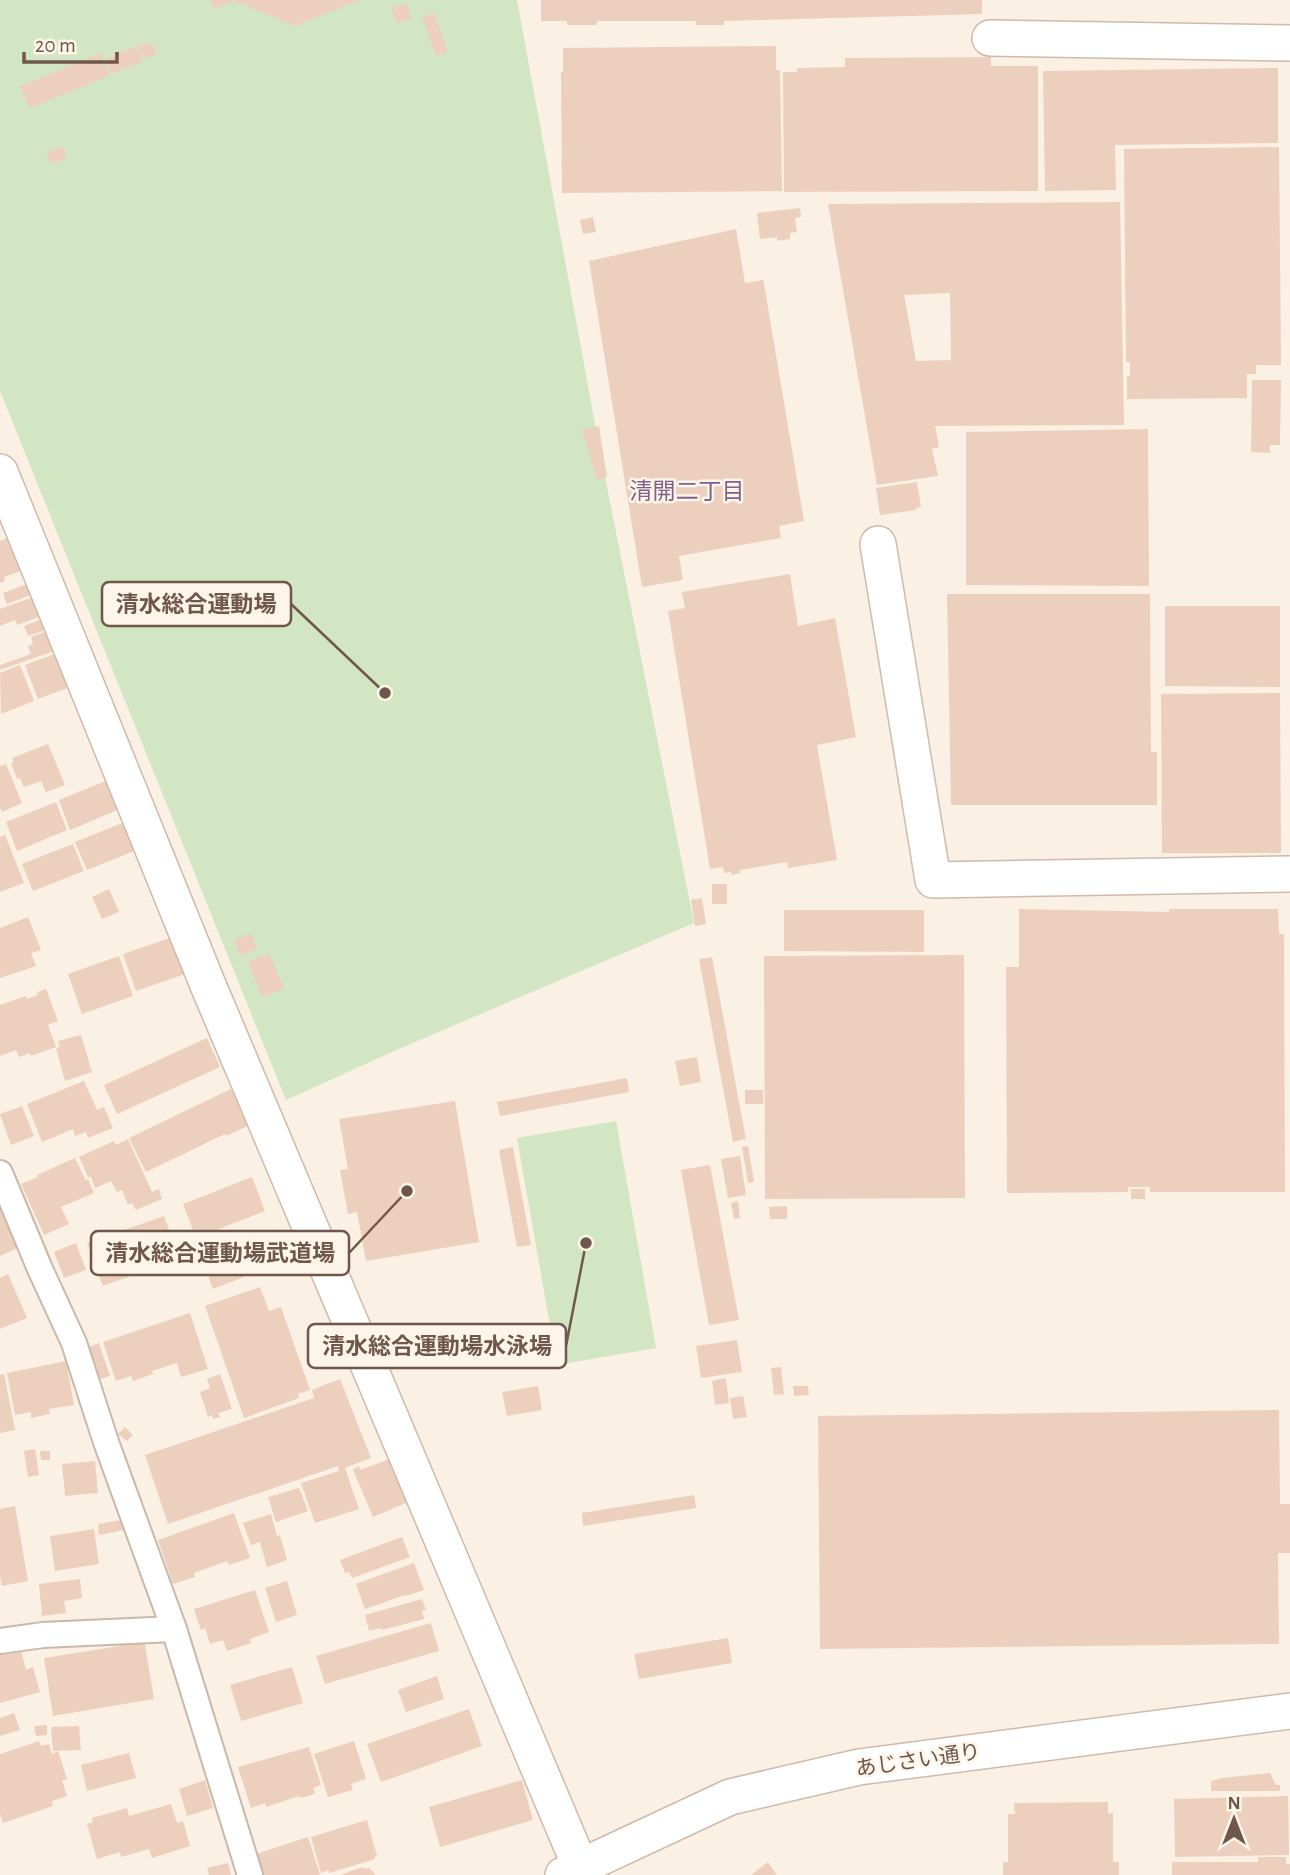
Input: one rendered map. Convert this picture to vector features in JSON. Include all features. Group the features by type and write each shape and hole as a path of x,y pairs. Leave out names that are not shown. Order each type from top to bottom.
{"street":[{"path":"990,38 1290,43"},
{"path":"0,472 208,985 576,1872"},
{"path":"878,544 933,880 1290,874"},
{"path":"0,1173 74,1343 106,1442 174,1629 250,1875"},
{"path":"0,1642 43,1635 174,1629"},
{"name":"あじさい通り","path":"576,1872 730,1797 859,1767 1290,1711"}],"green space":[{"path":"0,0 517,0 602,462 694,923 286,1100 0,391"},
{"path":"616,1121 656,1348 557,1365 517,1138"}],"building":[{"path":"210,0 360,0 295,26 234,1 214,9"},
{"path":"541,0 982,0 982,14 724,21 724,25 696,25 696,21 597,21 597,25 567,25 567,21 541,21"},
{"path":"406,3 412,18 397,23 391,8"},
{"path":"434,13 448,52 436,56 422,18"},
{"path":"151,42 156,55 142,59 137,46"},
{"path":"135,46 142,62 112,74 106,59"},
{"path":"776,46 776,70 780,70 782,191 562,193 563,48"},
{"path":"101,53 110,75 30,108 20,86"},
{"path":"991,57 991,66 1038,66 1038,191 784,192 783,72 797,72 797,68 845,67 845,58"},
{"path":"1278,68 1278,143 1115,145 1116,190 1045,191 1043,71"},
{"path":"62,146 67,158 51,164 46,153"},
{"path":"1279,147 1281,365 1256,365 1256,374 1247,374 1247,398 1127,399 1130,362 1126,362 1124,149"},
{"path":"1120,202 1124,425 935,426 939,447 932,449 938,476 877,485 828,204","holes":["950,293 951,360 916,361 904,295"]},
{"path":"800,208 801,217 795,218 797,232 790,233 790,239 760,239 757,213"},
{"path":"593,217 596,232 583,234 580,220"},
{"path":"736,229 745,283 763,280 764,284 804,521 779,526 781,538 679,556 683,580 642,587 589,261"},
{"path":"1252,380 1281,380 1280,445 1270,445 1270,453 1251,452"},
{"path":"599,426 607,477 597,480 582,430"},
{"path":"1148,429 1149,586 966,585 966,432"},
{"path":"917,482 921,507 880,515 876,488"},
{"path":"9,537 21,571 4,577 5,581 0,583 0,541"},
{"path":"790,574 798,626 835,618 856,737 817,745 837,860 788,868 787,862 740,870 740,873 732,875 731,872 724,873 723,867 710,869 668,611 685,608 682,592"},
{"path":"27,584 31,595 7,604 3,593"},
{"path":"947,594 1150,594 1151,752 1157,752 1157,805 951,805"},
{"path":"31,598 39,617 17,625 15,620 0,626 0,609"},
{"path":"1165,606 1280,606 1280,687 1165,686"},
{"path":"42,619 46,630 28,636 24,626"},
{"path":"47,631 54,651 0,670 0,665 31,654 28,646 33,644 31,637"},
{"path":"57,653 70,687 38,699 25,665"},
{"path":"20,665 34,701 1,714 0,673"},
{"path":"1280,693 1281,853 1162,853 1161,694"},
{"path":"48,744 65,785 46,792 41,781 24,787 20,778 17,779 11,763 14,762 12,758"},
{"path":"6,764 22,803 2,812 0,766"},
{"path":"108,780 120,809 70,830 59,800"},
{"path":"56,802 67,830 17,851 6,822"},
{"path":"125,822 137,850 87,870 75,842"},
{"path":"5,835 24,883 0,892 0,837"},
{"path":"73,844 84,871 33,891 22,864"},
{"path":"712,884 727,884 727,904 712,904"},
{"path":"109,889 119,912 102,919 92,897"},
{"path":"702,898 706,924 695,926 691,900"},
{"path":"1019,909 1169,912 1169,909 1278,909 1279,934 1284,934 1285,1192 1150,1192 1150,1187 1128,1187 1128,1192 1007,1193 1006,967 1019,967"},
{"path":"784,910 924,910 924,952 784,951"},
{"path":"28,917 41,950 31,953 36,966 0,978 0,928"},
{"path":"251,933 257,949 240,955 234,940"},
{"path":"173,937 185,974 136,991 123,954"},
{"path":"269,953 284,988 262,997 248,962"},
{"path":"964,955 965,1198 765,1199 764,956"},
{"path":"119,956 133,996 82,1014 68,974"},
{"path":"712,957 746,1139 733,1142 699,959"},
{"path":"46,989 58,1021 48,1025 56,1047 31,1056 30,1053 19,1057 16,1050 0,1056 0,1005 26,996 27,999"},
{"path":"81,1035 92,1072 65,1081 56,1048 60,1047 58,1041"},
{"path":"207,1038 220,1067 117,1114 104,1085"},
{"path":"697,1057 701,1082 680,1086 675,1061"},
{"path":"627,1078 629,1092 500,1116 497,1102"},
{"path":"84,1081 97,1110 104,1107 113,1128 88,1138 86,1132 75,1136 73,1129 42,1142 27,1104"},
{"path":"231,1089 248,1126 226,1136 225,1134 146,1172 129,1138"},
{"path":"745,1090 763,1090 763,1104 745,1104"},
{"path":"455,1101 479,1242 366,1261 357,1212 348,1214 340,1170 348,1169 339,1119"},
{"path":"22,1106 34,1136 11,1145 0,1114"},
{"path":"128,1139 152,1192 159,1189 162,1199 136,1210 132,1203 128,1205 122,1190 117,1192 111,1181 95,1188 79,1157 114,1141 116,1145"},
{"path":"748,1146 754,1182 748,1183 742,1147"},
{"path":"513,1147 531,1245 517,1247 499,1150"},
{"path":"740,1156 746,1195 728,1198 721,1159"},
{"path":"75,1158 94,1193 61,1207 69,1224 44,1235 21,1184"},
{"path":"710,1165 739,1320 709,1325 681,1170"},
{"path":"252,1177 265,1211 196,1238 183,1204"},
{"path":"1131,1189 1145,1189 1145,1199 1131,1199"},
{"path":"0,1196 22,1246 0,1256"},
{"path":"738,1201 740,1218 734,1219 731,1203"},
{"path":"787,1206 787,1219 770,1219 769,1207"},
{"path":"164,1216 181,1262 155,1271 153,1268 103,1286 87,1243"},
{"path":"275,1229 287,1260 213,1289 201,1257"},
{"path":"76,1243 86,1270 64,1278 54,1252"},
{"path":"8,1274 27,1318 0,1329 0,1278"},
{"path":"260,1287 269,1311 281,1307 310,1390 298,1394 299,1398 244,1418 205,1306"},
{"path":"190,1313 208,1369 181,1377 177,1363 133,1381 131,1376 116,1381 103,1342"},
{"path":"737,1340 742,1372 701,1378 696,1346"},
{"path":"99,1343 110,1376 100,1379 89,1347"},
{"path":"66,1361 74,1405 49,1409 50,1414 31,1418 31,1412 15,1415 7,1373"},
{"path":"781,1367 784,1394 774,1395 771,1368"},
{"path":"4,1374 15,1430 0,1433 0,1375"},
{"path":"220,1374 232,1409 218,1413 220,1417 213,1419 212,1415 208,1417 200,1392 210,1388 207,1379"},
{"path":"726,1378 729,1403 715,1405 712,1381"},
{"path":"340,1379 371,1458 345,1468 359,1509 315,1523 301,1483 339,1471 338,1466 168,1524 145,1455 314,1398 312,1390"},
{"path":"538,1386 542,1410 507,1416 502,1392"},
{"path":"793,1386 808,1386 809,1395 794,1396"},
{"path":"743,1396 747,1417 733,1419 730,1398"},
{"path":"1279,1410 1280,1504 1290,1504 1290,1553 1278,1553 1279,1644 820,1649 818,1416"},
{"path":"125,1427 133,1435 127,1441 118,1434"},
{"path":"35,1449 39,1475 28,1477 24,1451"},
{"path":"40,1451 50,1451 50,1460 41,1460"},
{"path":"390,1459 408,1502 373,1517 353,1470 359,1466 360,1470"},
{"path":"95,1461 98,1493 65,1496 62,1464"},
{"path":"299,1488 308,1511 276,1522 268,1497"},
{"path":"694,1495 696,1508 583,1526 582,1513"},
{"path":"15,1506 28,1581 2,1586 0,1509"},
{"path":"234,1513 250,1558 229,1565 227,1561 194,1573 195,1577 173,1584 158,1540"},
{"path":"271,1514 287,1560 267,1567 260,1542 251,1545 243,1523"},
{"path":"122,1520 124,1530 99,1535 98,1524"},
{"path":"94,1529 99,1564 55,1571 50,1536"},
{"path":"402,1537 410,1557 352,1578 349,1572 345,1573 340,1560"},
{"path":"414,1563 424,1590 365,1609 356,1584"},
{"path":"80,1579 82,1598 64,1601 66,1613 42,1616 39,1584"},
{"path":"287,1581 297,1615 276,1622 265,1588"},
{"path":"255,1590 269,1632 250,1639 251,1643 227,1651 223,1640 210,1644 205,1628 201,1630 194,1609"},
{"path":"422,1599 426,1610 422,1611 424,1619 369,1631 365,1615"},
{"path":"431,1623 439,1651 325,1684 316,1656"},
{"path":"143,1633 154,1699 53,1716 44,1658 120,1646 118,1638"},
{"path":"728,1638 732,1663 639,1679 634,1654"},
{"path":"20,1646 26,1670 33,1667 40,1692 0,1703 0,1651"},
{"path":"292,1667 303,1703 241,1721 230,1685"},
{"path":"437,1676 444,1699 406,1712 398,1690"},
{"path":"469,1709 482,1746 381,1782 367,1744"},
{"path":"14,1713 20,1730 0,1736 0,1718"},
{"path":"47,1725 47,1735 36,1736 34,1726"},
{"path":"79,1726 81,1750 53,1751 51,1727"},
{"path":"39,1741 41,1746 49,1744 52,1754 58,1751 67,1779 62,1780 67,1796 52,1801 53,1806 3,1823 0,1814 0,1754"},
{"path":"354,1741 366,1779 351,1784 353,1790 328,1797 314,1754"},
{"path":"309,1747 321,1785 313,1788 315,1794 300,1798 299,1796 266,1807 265,1803 251,1808 238,1767"},
{"path":"129,1753 136,1778 87,1791 81,1765"},
{"path":"1270,1773 1276,1785 1280,1785 1280,1791 1211,1791 1211,1781"},
{"path":"205,1780 213,1808 187,1816 179,1789"},
{"path":"522,1780 533,1820 440,1847 429,1807"},
{"path":"1288,1796 1289,1855 1175,1857 1174,1799"},
{"path":"1108,1802 1108,1814 1113,1813 1113,1862 1119,1862 1119,1875 1003,1875 1003,1862 1008,1862 1008,1814 1015,1814 1014,1803"},
{"path":"171,1804 177,1823 183,1821 190,1846 152,1858 149,1849 121,1857 120,1852 97,1859 87,1824 93,1822 92,1818 127,1808 129,1816"},
{"path":"367,1820 377,1856 375,1859 321,1873 311,1837"},
{"path":"308,1837 320,1875 262,1875 256,1854"},
{"path":"1258,1857 1286,1857 1286,1864 1290,1864 1290,1875 1172,1875 1172,1862 1258,1862"},
{"path":"768,1862 777,1875 751,1875"},
{"path":"228,1863 231,1875 209,1875 207,1868"},
{"path":"363,1867 369,1868 376,1875 340,1875"}],"place":[{"name":"清水総合運動場","path":"385,693"},
{"name":"清水総合運動場武道場","path":"407,1191"},
{"name":"清水総合運動場水泳場","path":"586,1243"}],"district":[{"name":"清開二丁目","path":"687,491"}]}
